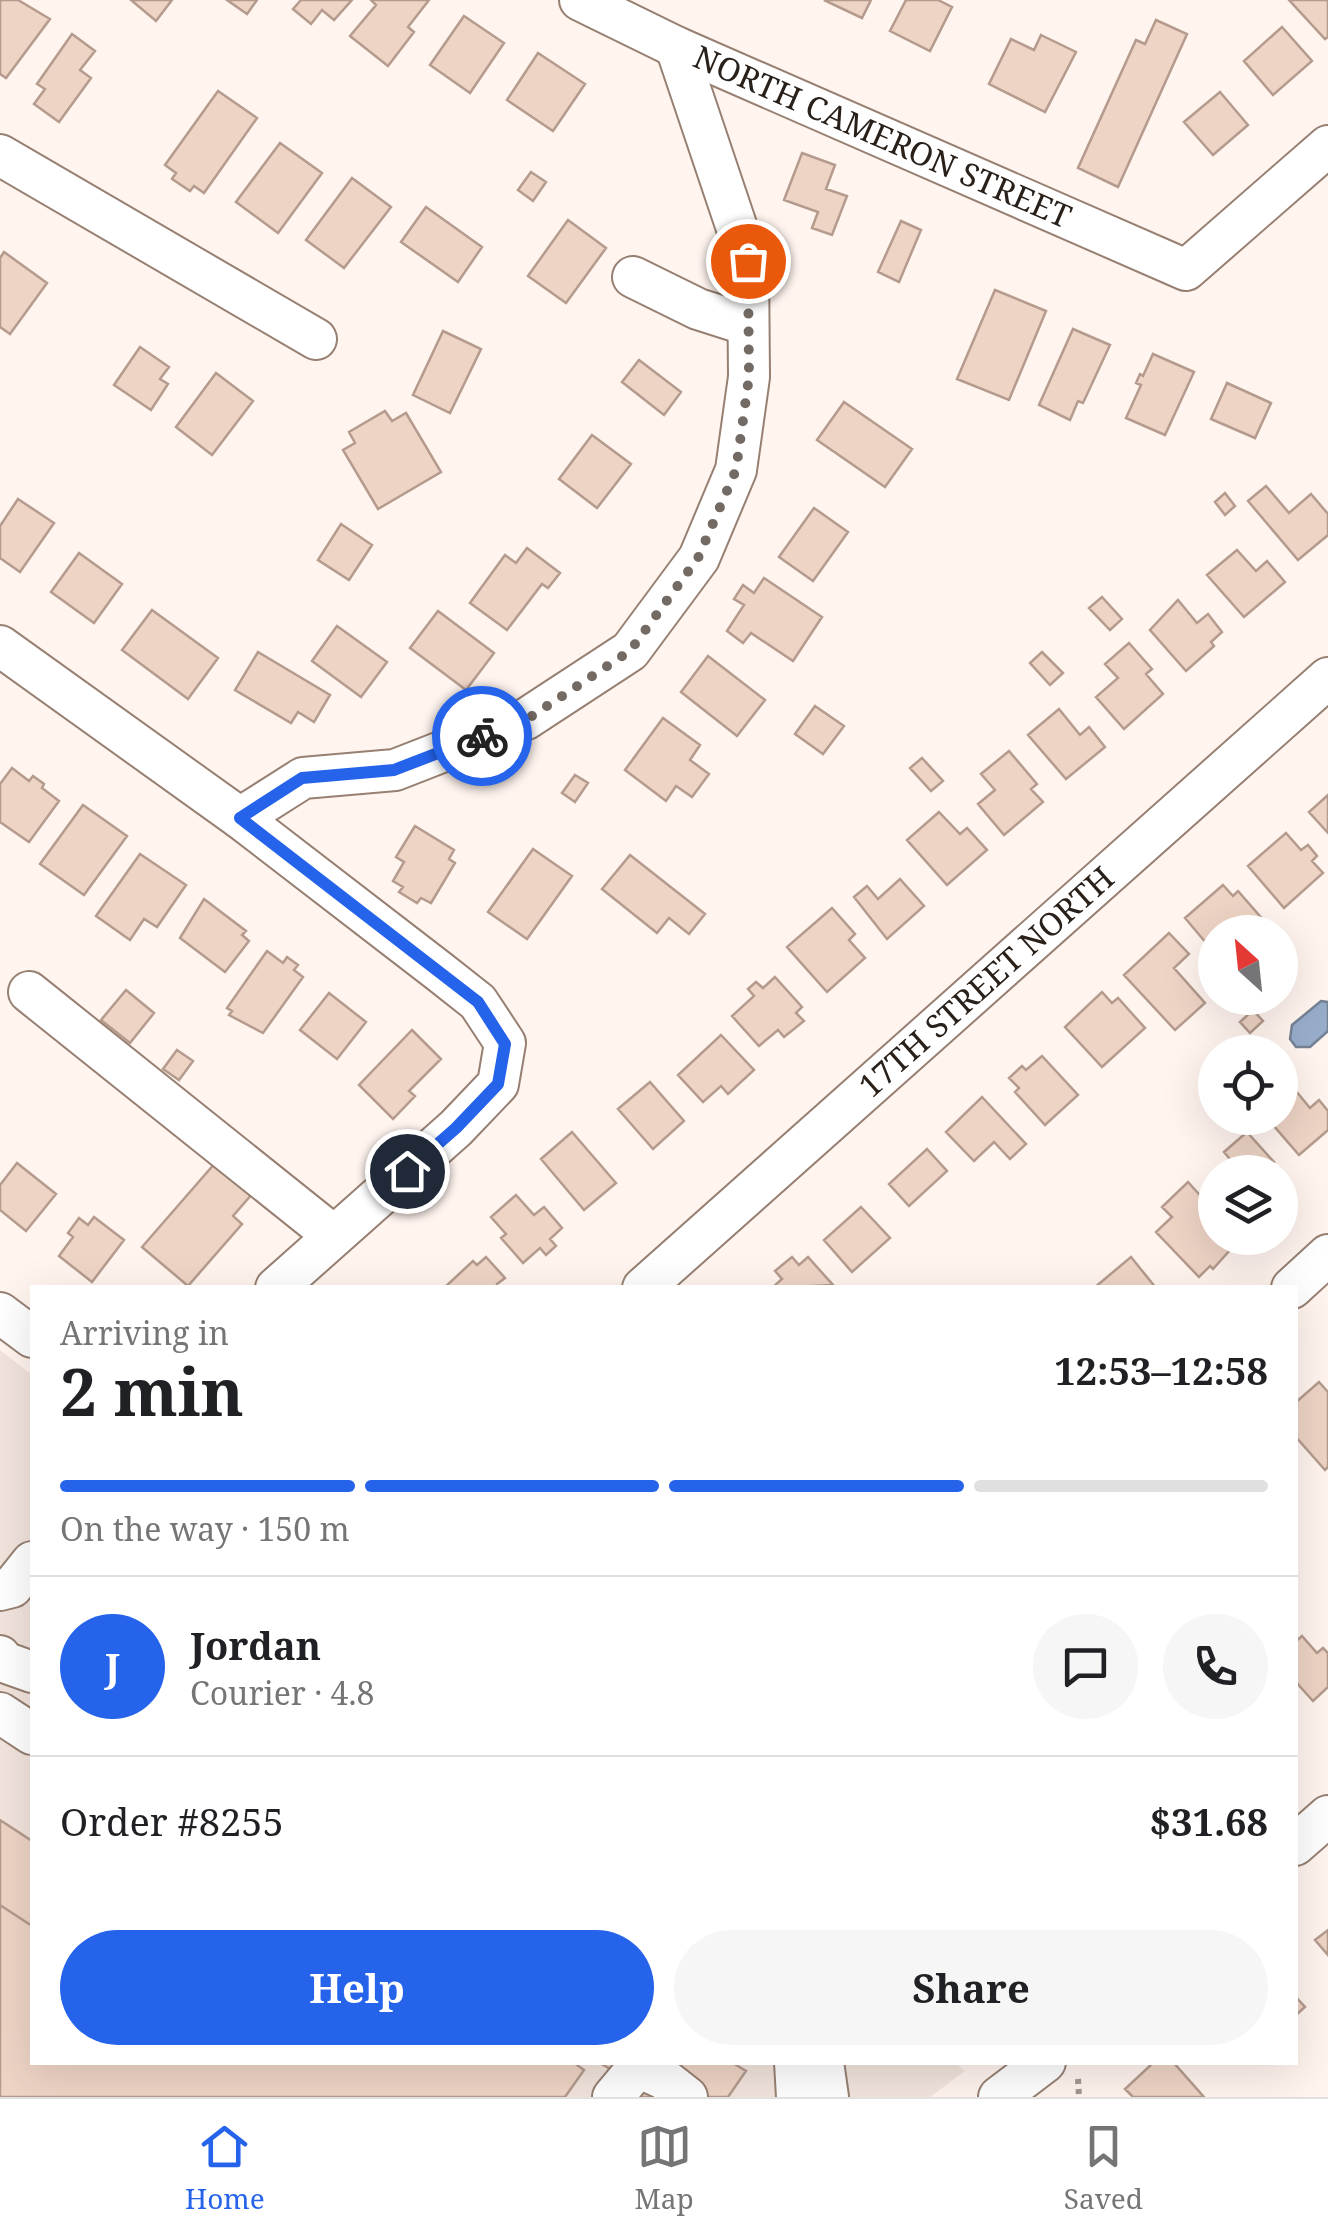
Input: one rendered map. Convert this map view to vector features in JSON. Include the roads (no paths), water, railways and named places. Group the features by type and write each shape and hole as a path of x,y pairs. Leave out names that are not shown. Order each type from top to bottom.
{"street":[{"name":"NORTH CAMERON STREET","path":"580,0 676,47 1186,270 1328,146"},
{"path":"240,818 302,778 394,770 526,720 630,651 698,558 736,470 749,377 748,261 676,47"},
{"path":"0,155 316,338"},
{"path":"633,277 698,310 748,325"},
{"path":"0,646 240,818 478,1002 505,1044 498,1084 456,1128 279,1285"},
{"name":"17TH STREET NORTH","path":"646,1285 1328,678"},
{"path":"30,992 334,1236"},
{"path":"1295,1285 1328,1256"},
{"path":"0,1313 30,1336"},
{"path":"0,1570 16,1550 30,1543"},
{"path":"0,1590 12,1587 30,1564"},
{"path":"0,1644 12,1643 30,1649"},
{"path":"0,1656 4,1662 30,1671"},
{"path":"0,1713 30,1733"},
{"path":"1298,1842 1328,1816"},
{"path":"796,2065 796,2097"},
{"path":"823,2065 828,2097"},
{"path":"613,2097 638,2067 664,2079 687,2097"}],"water":[{"path":"1321,1001 1328,1002 1328,1031 1310,1047 1298,1047 1298,1035 1291,1035 1292,1025"}]}
